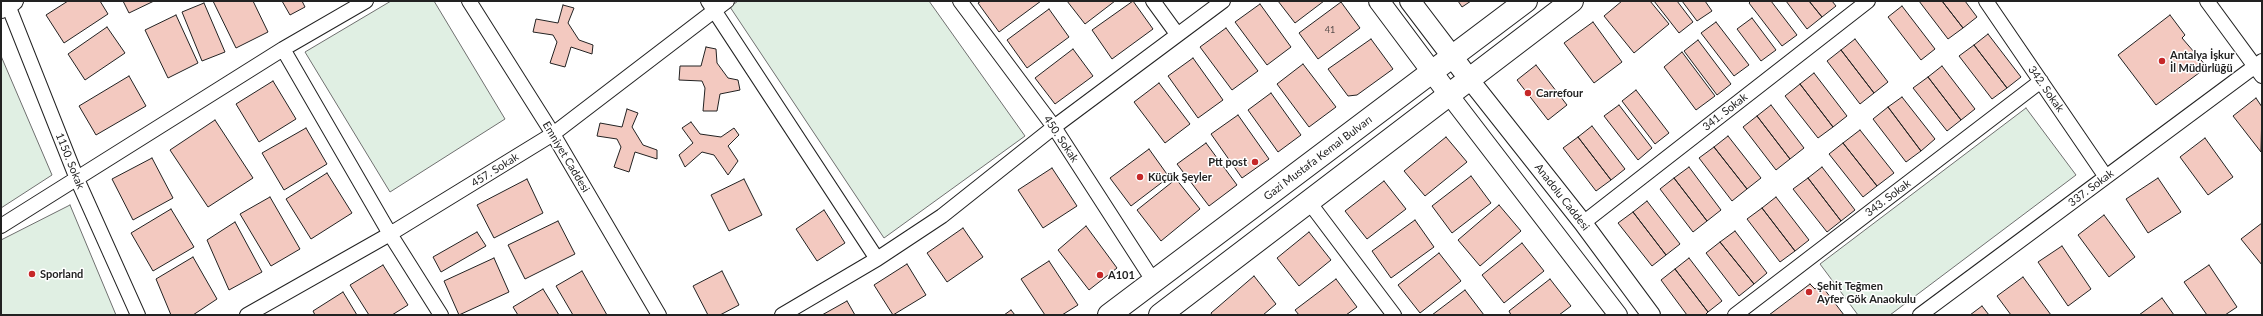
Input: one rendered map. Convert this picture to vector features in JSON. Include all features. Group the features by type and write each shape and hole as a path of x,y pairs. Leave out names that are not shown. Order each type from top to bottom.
{"main road":[{"path":"1378,1 1450,96"},
{"path":"1410,1 1470,80"},
{"name":"Gazi Mustafa Kemal Bulvarı","path":"1109,315 1526,1"},
{"path":"1170,312 1310,202 1572,1"}],"street":[{"path":"1,226 283,49 366,1"},
{"name":"Emniyet Caddesi","path":"469,1 553,134 659,315"},
{"name":"457. Sokak","path":"247,315 390,234 553,134 711,6 727,1"},
{"name":"450. Sokak","path":"960,1 1054,127 1154,282"},
{"path":"1153,1 1177,34"},
{"path":"782,315 877,259 942,216 1054,127 1223,1"},
{"name":"341. Sokak","path":"1583,224 1868,1"},
{"name":"342. Sokak","path":"1986,1 2106,176"},
{"path":"2207,1 2260,68"},
{"name":"1150. Sokak","path":"7,4 77,179 138,315"},
{"path":"711,6 877,259"},
{"path":"283,49 390,234 442,315"},
{"name":"337. Sokak","path":"1920,315 2106,176 2260,68"},
{"name":"Anadolu Caddesi","path":"1470,80 1583,224 1651,315"},
{"name":"343. Sokak","path":"1735,315 2041,81"},
{"path":"1450,96 1618,315"},
{"path":"1310,202 1394,315"}],"green space":[{"path":"391,1 434,1 505,119 390,192 305,52"},
{"path":"738,1 929,1 1025,136 884,238 730,7"},
{"path":"1,56 52,175 1,208"},
{"path":"2026,108 2076,175 1890,315 1858,315 1820,264"},
{"path":"70,205 116,315 1,315 1,240"}],"building":[{"path":"68,1 100,1 108,14 64,43 46,15"},
{"path":"123,1 154,1 129,13"},
{"path":"213,1 253,1 268,32 236,48"},
{"path":"282,1 302,1 305,7 290,15"},
{"path":"981,1 1041,1 999,32 978,3"},
{"path":"1067,1 1115,1 1085,24"},
{"path":"1133,1 1153,29 1112,59 1092,30"},
{"path":"1278,1 1324,1 1295,23"},
{"path":"1458,1 1471,1 1462,7"},
{"path":"1622,1 1650,1 1669,24 1634,53 1604,16"},
{"path":"1654,1 1677,1 1693,22 1679,33"},
{"path":"1682,1 1705,1 1712,11 1697,21"},
{"path":"1751,1 1771,1 1797,35 1782,46 1749,3"},
{"path":"1786,1 1809,1 1822,17 1807,29"},
{"path":"1809,1 1832,1 1836,6 1822,17"},
{"path":"1919,1 1942,1 1963,28 1948,39"},
{"path":"1942,1 1965,1 1977,17 1963,28"},
{"path":"1341,2 1360,28 1318,59 1299,33"},
{"path":"204,3 225,52 202,61 182,12"},
{"path":"1260,4 1291,47 1267,65 1235,22"},
{"path":"563,5 574,8 568,23 579,40 593,45 592,54 571,47 565,67 550,63 557,42 553,35 533,32 536,19 558,23"},
{"path":"1902,6 1935,49 1921,60 1888,17"},
{"path":"1049,9 1069,37 1027,68 1007,40"},
{"path":"176,15 198,63 168,78 145,30"},
{"name":"Antalya İşkur İl Müdürlüğü","path":"2170,15 2185,35 2182,38 2207,67 2156,105 2118,55"},
{"path":"1752,18 1776,50 1761,61 1737,29"},
{"path":"1593,22 1622,62 1594,83 1564,43"},
{"path":"1716,22 1749,65 1734,76 1701,33"},
{"path":"107,27 125,53 85,80 68,54"},
{"path":"1226,28 1258,71 1232,90 1200,47"},
{"path":"1988,34 2021,77 2007,88 1974,45"},
{"path":"1371,39 1393,69 1357,95 1348,96 1328,69"},
{"path":"1855,39 1888,82 1874,93 1841,50"},
{"path":"1698,40 1731,84 1717,95 1684,51"},
{"path":"1974,45 2007,88 1992,99 1959,56"},
{"path":"706,47 716,49 717,63 728,78 738,80 740,90 720,94 717,111 703,111 705,88 702,81 679,80 680,66 701,66"},
{"path":"1073,49 1093,76 1055,104 1035,78"},
{"path":"1841,50 1874,93 1860,104 1827,61"},
{"path":"1682,52 1715,96 1696,110 1664,67"},
{"path":"1193,58 1223,100 1198,118 1168,76"},
{"path":"1303,64 1336,107 1309,127 1277,84"},
{"path":"1536,65 1567,105 1548,120 1517,80"},
{"path":"1942,66 1975,109 1961,120 1928,77"},
{"path":"1814,73 1847,116 1833,127 1800,84"},
{"path":"129,76 146,106 96,135 79,106"},
{"path":"1928,77 1961,120 1947,131 1913,88"},
{"path":"273,81 296,119 259,142 236,104"},
{"path":"1159,83 1190,124 1165,143 1134,102"},
{"path":"1800,84 1833,127 1818,138 1785,96"},
{"path":"1636,90 1669,133 1655,144 1622,101"},
{"path":"1271,93 1301,135 1278,152 1248,110"},
{"path":"1902,97 1935,139 1921,151 1888,107"},
{"path":"2256,98 2262,107 2261,152 2233,116"},
{"path":"1619,105 1652,148 1638,160 1604,116"},
{"path":"1771,105 1804,148 1790,159 1757,116"},
{"path":"1888,107 1921,151 1906,162 1873,119"},
{"path":"627,109 638,113 632,127 643,145 657,150 657,159 635,152 629,172 614,167 621,147 617,139 597,136 600,123 622,127"},
{"path":"1238,115 1269,159 1242,178 1211,134"},
{"path":"1757,116 1790,159 1776,170 1743,127"},
{"path":"215,120 253,178 208,207 170,150"},
{"path":"691,122 700,134 721,137 734,128 739,135 728,146 738,161 728,175 714,155 702,152 685,167 679,155 693,143 682,128"},
{"path":"1592,126 1625,169 1611,180 1578,137"},
{"path":"306,128 327,164 284,190 262,153"},
{"path":"1860,130 1894,173 1877,186 1843,143"},
{"path":"1728,136 1761,178 1747,189 1714,147"},
{"path":"1446,137 1467,162 1425,196 1404,171"},
{"path":"1578,137 1611,180 1596,191 1563,148"},
{"path":"2205,138 2233,177 2208,195 2180,157"},
{"path":"1206,143 1237,185 1209,206 1177,164"},
{"path":"1843,143 1877,186 1863,197 1829,154"},
{"path":"1714,147 1747,189 1732,201 1699,158"},
{"name":"Küçük Şeyler","path":"1149,149 1169,177 1131,206 1110,178"},
{"path":"152,158 173,198 133,220 112,179"},
{"path":"1689,167 1721,210 1707,221 1674,178"},
{"path":"1822,167 1855,210 1841,221 1808,178"},
{"path":"1052,168 1077,206 1043,228 1018,190"},
{"path":"327,173 352,213 311,239 286,199"},
{"path":"1471,176 1491,203 1452,233 1432,206"},
{"path":"1674,178 1707,221 1693,232 1660,189"},
{"path":"1808,178 1841,221 1827,232 1793,189"},
{"path":"2158,178 2181,212 2148,233 2126,199"},
{"path":"527,179 543,213 494,238 477,205"},
{"path":"744,179 762,215 729,231 711,195"},
{"path":"1176,179 1200,209 1161,241 1137,210"},
{"path":"1384,181 1406,209 1367,239 1345,211"},
{"path":"270,197 300,249 271,266 240,214"},
{"path":"1776,197 1809,240 1795,251 1762,208"},
{"path":"1647,201 1680,244 1666,255 1633,212"},
{"path":"1499,205 1521,231 1480,266 1458,240"},
{"path":"1762,208 1795,251 1780,262 1747,219"},
{"path":"171,209 194,247 153,271 131,233"},
{"path":"824,210 845,243 817,261 796,229"},
{"path":"1633,212 1666,255 1652,266 1618,223"},
{"path":"2104,215 2135,257 2109,277 2078,235"},
{"path":"1415,220 1434,247 1391,278 1372,251"},
{"path":"558,221 575,254 525,279 508,245"},
{"path":"235,222 262,272 229,290 207,240"},
{"path":"2262,223 2262,265 2241,239"},
{"path":"1086,226 1117,268 1089,290 1058,250"},
{"path":"963,228 983,257 947,282 927,253"},
{"path":"1735,231 1767,273 1754,284 1720,242"},
{"path":"477,232 486,246 441,272 433,257"},
{"path":"1309,232 1331,260 1299,286 1277,258"},
{"path":"1720,242 1754,284 1739,296 1706,253"},
{"path":"1522,243 1544,271 1504,303 1482,275"},
{"path":"2062,246 2091,289 2068,306 2038,262"},
{"path":"1439,253 1461,281 1420,313 1398,285"},
{"path":"193,257 217,299 193,315 171,315 156,279"},
{"path":"494,258 509,292 459,315 444,281"},
{"path":"1689,258 1722,301 1708,312 1675,269"},
{"path":"1049,261 1078,305 1062,315 1045,315 1021,279"},
{"path":"907,264 926,295 893,315 874,285"},
{"path":"383,265 408,305 392,315 369,315 350,285"},
{"path":"2209,265 2237,307 2225,315 2207,315 2184,282"},
{"path":"1675,269 1708,312 1705,315 1687,315 1661,280"},
{"path":"582,271 607,315 573,315 556,286"},
{"path":"722,271 739,305 720,315 708,315 693,286"},
{"path":"1254,276 1276,304 1263,315 1212,315 1211,313"},
{"path":"2023,277 2051,315 2011,315 1997,296"},
{"path":"1336,279 1357,307 1346,315 1299,315 1295,310"},
{"path":"1550,279 1571,306 1559,315 1511,315 1509,311"},
{"path":"1810,284 1815,289 1821,285 1844,315 1769,315"},
{"path":"543,289 559,315 518,315 513,307"},
{"path":"1465,290 1484,315 1432,315"},
{"path":"343,292 357,315 315,315 313,311"},
{"path":"2162,298 2174,315 2139,315"},
{"path":"847,301 855,315 822,315"},
{"path":"1982,306 1989,315 1970,315"},
{"path":"1011,310 1015,315 1004,315"}],"place":[{"name":"Antalya İşkur İl Müdürlüğü","path":"2162,61"},
{"name":"Carrefour","path":"1528,93"},
{"name":"Ptt post","path":"1255,162"},
{"name":"Küçük Şeyler","path":"1140,177"},
{"name":"Sporland","path":"32,274"},
{"name":"A101","path":"1100,275"},
{"name":"Şehit Teğmen Ayfer Gök Anaokulu","path":"1809,292"}]}
